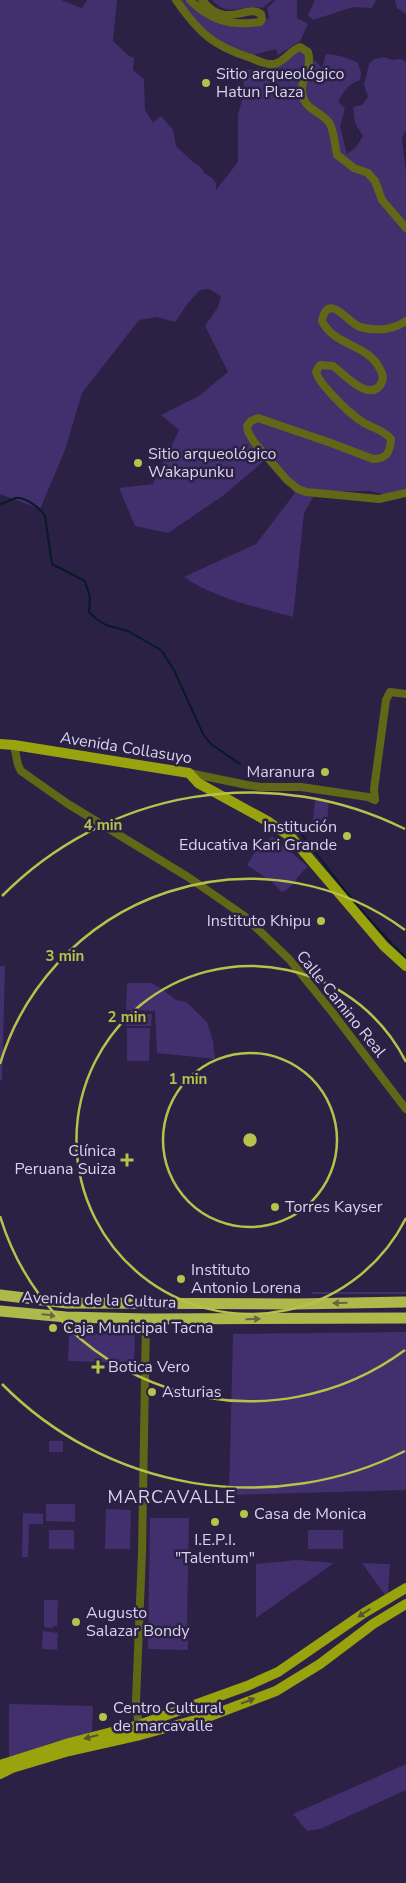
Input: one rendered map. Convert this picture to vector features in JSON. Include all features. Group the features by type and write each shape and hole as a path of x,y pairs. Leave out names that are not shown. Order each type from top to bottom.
{"highway":[{"name":"Avenida de la Cultura","path":"0,1295 67,1303 406,1302"},
{"path":"223,1303 224,1319"},
{"path":"369,1303 369,1318"},
{"name":"Avenida de la Cultura","path":"0,1311 66,1317 146,1319 406,1318"}],"main road":[{"name":"Avenida Collasuyo","path":"0,744 189,773"},
{"path":"189,773 198,783 292,838 384,946 406,966"},
{"path":"0,1774 12,1768 139,1730 278,1672 364,1613 406,1588"},
{"path":"0,1765 69,1743 210,1716 276,1691 320,1664 373,1624 406,1604"}],"street":[{"path":"176,0 187,16 212,42 230,52 265,64 276,64 300,47 308,52 309,64 302,83 304,100 307,106 323,116 330,124 336,155 354,168 368,173 375,181 382,200 406,228"},
{"path":"190,0 201,10 220,21 242,24 260,22 262,19 261,14 253,11 226,16 214,11 202,0"},
{"path":"406,321 391,329 359,326 333,308 327,310 322,321 328,332 371,356 381,370 383,381 379,387 373,390 364,389 356,385 333,366 320,366 316,372 317,378 328,392 360,421 386,433 391,439 390,450 387,456 381,459 373,459 258,418 251,421 247,426 254,442 287,480 298,489 306,492 379,499 406,493"},
{"name":"Avenida Collasuyo","path":"189,773 247,786 301,786 372,797 386,700 390,692 406,694"},
{"name":"Calle Camino Real","path":"14,745 18,765 22,771 68,804 188,877 243,915 289,959 406,1108"},
{"path":"139,1730 136,1701 142,1553 146,1319"}],"shaded area":[{"path":"0,0 61,0 82,8 87,0 117,0 113,41 129,56 134,58 133,70 144,79 145,110 153,123 161,116 173,130 176,146 200,166 204,173 212,178 216,183 216,190 238,162 238,114 245,91 241,70 270,68 299,49 304,52 307,58 314,60 322,68 326,54 350,59 358,63 361,73 360,80 347,88 338,102 345,108 340,127 347,154 356,147 363,136 355,123 353,107 362,105 368,97 364,85 369,64 374,59 384,57 393,60 401,59 406,62 406,130 402,138 406,173 406,493 392,496 370,491 311,492 314,496 304,513 293,617 223,597 184,577 256,544 295,493 265,460 224,495 168,533 135,526 119,488 153,484 179,430 161,415 199,396 228,372 205,326 218,307 221,296 209,289 200,290 175,322 157,317 139,320 82,393 65,450 40,509 0,494"},
{"path":"178,0 187,0 220,23 227,25 262,23 269,18 267,8 276,0 297,0 297,18 308,24 300,41 278,55 276,49 252,55 220,43 210,37"},
{"path":"212,0 272,0 262,8 249,7 230,10 218,6"},
{"path":"315,0 376,1 372,8 353,7 313,20 308,15"},
{"path":"395,0 406,0 406,14 397,8"},
{"path":"315,800 329,801 327,821 313,820"},
{"path":"272,836 308,867 290,887 282,892 273,883 247,865 260,844 264,846"},
{"path":"0,966 5,966 2,1080 0,1080"},
{"path":"127,983 151,983 176,1000 186,1002 207,1022 213,1041 215,1059 157,1053 155,1011 126,1010"},
{"path":"126,1014 152,1014 151,1026 126,1026"},
{"path":"127,1028 150,1028 149,1061 127,1061"},
{"path":"312,1292 406,1292 406,1294 312,1294"},
{"path":"69,1332 135,1335 134,1363 68,1361"},
{"path":"406,1332 406,1490 229,1495 233,1334"},
{"path":"49,1441 63,1441 63,1452 49,1452"},
{"path":"46,1504 75,1504 75,1522 46,1521"},
{"path":"106,1509 131,1510 130,1549 105,1549"},
{"path":"23,1513 43,1514 43,1524 29,1524 28,1557 22,1557"},
{"path":"150,1518 189,1518 188,1650 148,1649"},
{"path":"49,1530 74,1530 74,1549 49,1549"},
{"path":"308,1530 343,1530 343,1549 308,1549"},
{"path":"297,1560 334,1563 256,1618 256,1564"},
{"path":"362,1563 390,1564 388,1594 385,1595"},
{"path":"44,1600 58,1600 57,1626 53,1626 53,1628 44,1627"},
{"path":"43,1631 58,1633 57,1650 42,1649"},
{"path":"9,1704 93,1706 92,1732 51,1743 9,1758"},
{"path":"406,1764 406,1790 320,1829 307,1831 293,1814"}],"waterway":[{"path":"0,504 20,498 28,501 40,510 45,516 52,564 85,581 90,598 89,612 106,625 128,631 161,650 174,670 203,734 211,744 240,764"},
{"path":"300,832 337,881 406,958"}],"place":[{"name":"Sitio arqueológico Hatun Plaza","path":"206,83"},
{"name":"Sitio arqueológico Wakapunku","path":"138,463"},
{"name":"Maranura","path":"325,772"},
{"name":"Institución Educativa Kari Grande","path":"347,836"},
{"name":"Instituto Khipu","path":"321,921"},
{"name":"Clínica Peruana Suiza","path":"127,1160"},
{"name":"Torres Kayser","path":"275,1207"},
{"name":"Instituto Antonio Lorena","path":"181,1279"},
{"name":"Caja Municipal Tacna","path":"53,1328"},
{"name":"Botica Vero","path":"98,1367"},
{"name":"Asturias","path":"152,1392"},
{"name":"Casa de Monica","path":"244,1514"},
{"name":"I.E.P.I. \"Talentum\"","path":"215,1522"},
{"name":"Augusto Salazar Bondy","path":"76,1622"},
{"name":"Centro Cultural de marcavalle","path":"103,1717"}],"district":[{"name":"MARCAVALLE","path":"172,1497"}]}
